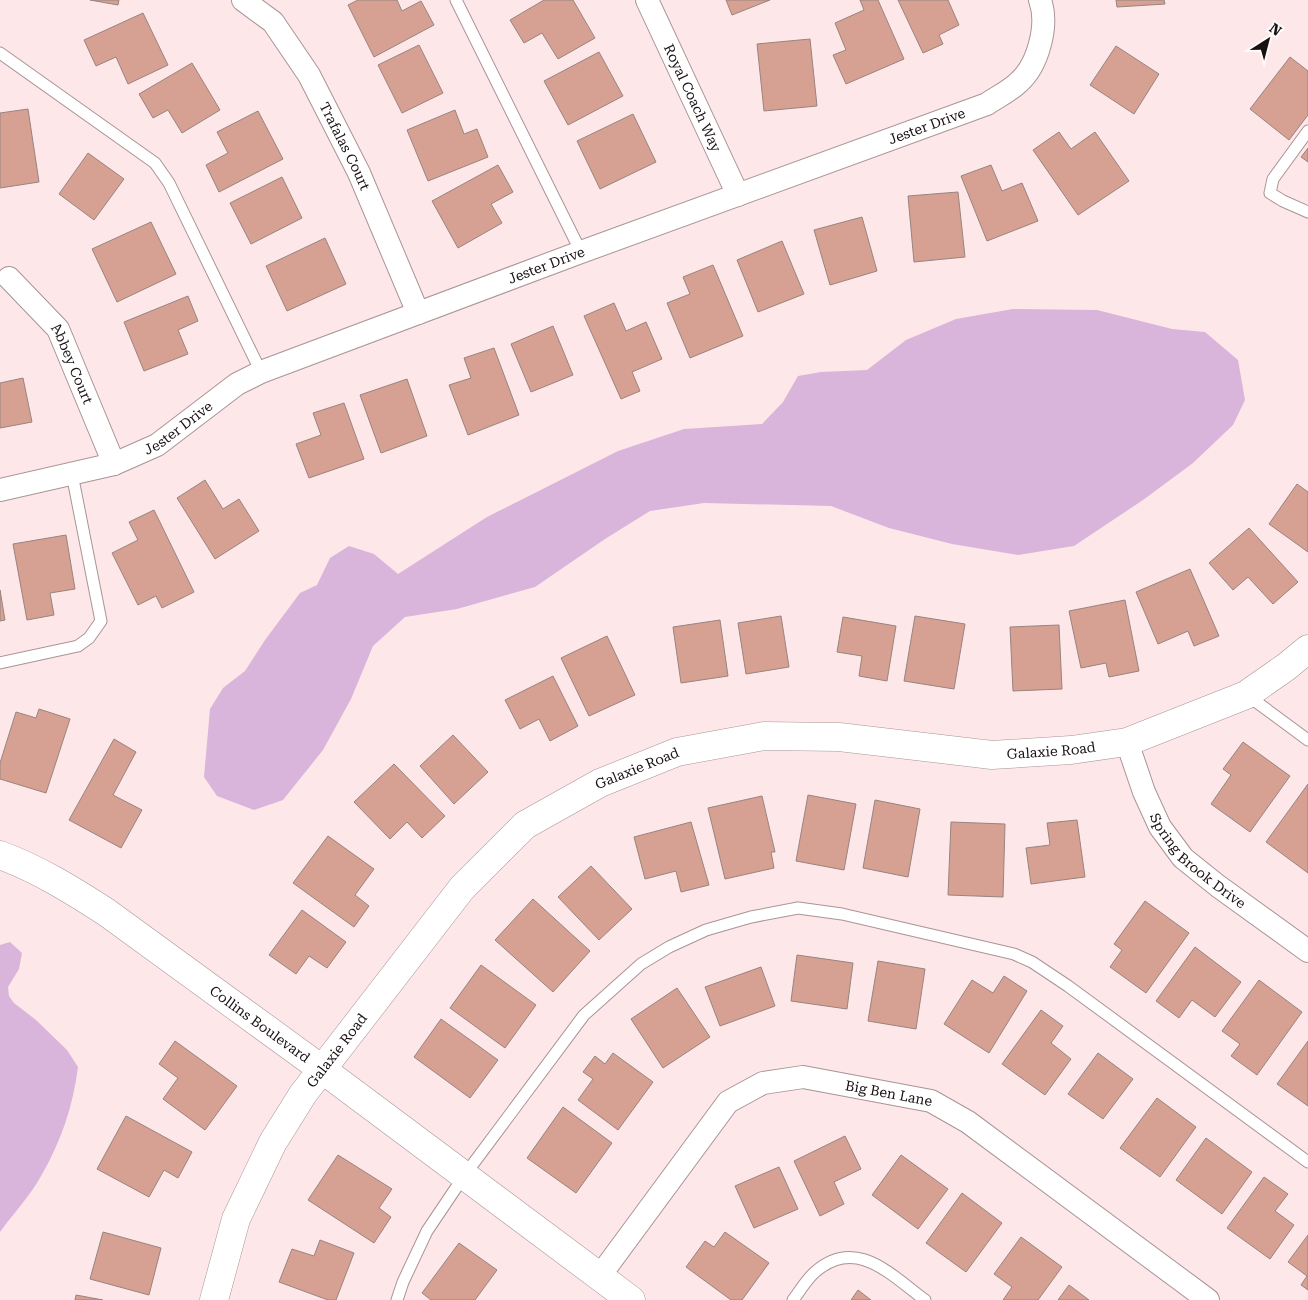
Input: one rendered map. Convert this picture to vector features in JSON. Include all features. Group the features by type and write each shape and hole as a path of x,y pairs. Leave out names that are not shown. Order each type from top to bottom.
{"street":[{"name":"Trafalas Court","path":"243,0 273,22 309,75 359,173 418,313"},
{"name":"Royal Coach Way","path":"647,0 738,195"},
{"name":"Jester Drive","path":"0,490 114,464 157,444 236,384 261,372 581,252 987,104 1018,83 1030,69 1042,41 1043,7 1040,0"},
{"name":"Abbey Court","path":"4,280 58,329 114,464"},
{"name":"Galaxie Road","path":"214,1300 236,1219 273,1142 303,1094 462,888 525,825 600,783 677,752 764,736 839,737 992,755 1071,750 1127,742 1246,695 1308,649"},
{"name":"Spring Brook Drive","path":"1127,742 1144,792 1160,827 1183,858 1308,952"},
{"name":"Collins Boulevard","path":"0,855 20,862 74,891 106,912 323,1070 631,1300"},
{"name":"Big Ben Lane","path":"599,1277 728,1102 763,1083 803,1077 931,1102 968,1122 1208,1300"}],"lane":[{"path":"456,0 581,252"},
{"path":"0,53 154,163 169,183 261,372"},
{"path":"1308,131 1273,179 1270,193 1308,212"},
{"path":"0,663 78,646 89,638 101,621 72,474"},
{"path":"1246,695 1308,740"},
{"path":"397,1300 403,1282 427,1231 464,1176 584,1015 642,964 669,947 706,930 750,917 798,908 842,914 948,938 1014,954 1032,962 1068,986 1308,1162"},
{"path":"793,1300 814,1273 841,1257 855,1256 868,1260 926,1300"}],"shaded area":[{"path":"1013,309 1097,310 1172,329 1205,332 1238,360 1245,400 1233,425 1193,463 1143,500 1074,546 1018,555 952,544 889,528 831,506 704,503 650,511 535,587 457,609 405,617 373,646 351,699 323,750 283,800 254,810 217,796 204,777 210,709 223,688 245,671 265,640 300,593 317,585 330,558 349,546 374,554 398,574 487,517 618,451 684,429 762,424 783,402 798,376 821,372 867,370 906,340 956,319"},
{"path":"10,942 22,953 19,969 8,987 9,996 14,1003 36,1020 67,1050 78,1067 73,1096 55,1150 27,1198 0,1232 0,945"}],"building":[{"path":"90,0 119,0 118,5"},
{"path":"358,0 397,0 402,11 421,1 434,25 374,57 348,5"},
{"path":"544,0 573,0 595,38 558,59 542,33 524,43 510,20"},
{"path":"726,0 770,0 732,15"},
{"path":"860,0 878,0 904,59 846,84 833,55 846,50 835,23 864,10"},
{"path":"898,0 948,0 959,25 939,35 943,44 923,53"},
{"path":"1116,0 1164,0 1165,4 1117,7"},
{"path":"143,13 168,65 128,84 116,57 96,66 84,40"},
{"path":"810,39 817,106 764,111 757,44"},
{"path":"419,45 443,93 402,113 378,65"},
{"path":"1116,46 1159,74 1134,114 1090,85"},
{"path":"599,52 623,96 568,125 544,81"},
{"path":"1290,57 1308,71 1308,115 1289,140 1250,109"},
{"path":"192,63 220,110 182,133 168,110 153,118 139,94"},
{"path":"28,109 39,182 0,188 0,113"},
{"path":"455,110 464,134 477,129 488,157 428,181 407,130"},
{"path":"258,111 283,159 219,192 206,165 228,153 217,132"},
{"path":"633,114 656,162 600,189 577,141"},
{"path":"1059,132 1071,149 1095,132 1129,181 1078,215 1033,150"},
{"path":"1308,148 1308,162 1301,157"},
{"path":"88,153 124,179 94,220 59,194"},
{"path":"498,165 513,192 491,204 502,223 458,248 432,201"},
{"path":"991,165 1002,191 1022,183 1038,221 987,241 961,176"},
{"path":"282,177 302,218 251,244 230,203"},
{"path":"958,192 965,257 914,262 908,196"},
{"path":"862,217 877,271 830,285 814,230"},
{"path":"151,222 176,274 117,302 92,249"},
{"path":"325,238 346,284 287,311 266,266"},
{"path":"782,241 804,294 758,312 737,260"},
{"path":"713,265 743,336 690,358 667,303 690,294 683,277"},
{"path":"188,296 198,321 178,330 188,354 144,371 124,322"},
{"path":"614,303 626,331 646,322 662,359 632,372 640,391 621,399 584,316"},
{"path":"553,326 573,375 531,392 511,344"},
{"path":"494,348 519,415 468,435 449,385 471,378 464,358"},
{"path":"23,378 32,422 0,428 0,383"},
{"path":"407,379 427,436 381,453 360,395"},
{"path":"344,403 364,459 309,478 296,444 321,435 313,413"},
{"path":"205,480 223,509 239,499 259,531 215,559 177,498"},
{"path":"1297,484 1308,492 1308,552 1269,524"},
{"path":"154,510 194,592 162,608 156,596 138,605 112,553 138,540 129,522"},
{"path":"1249,528 1298,582 1273,604 1248,577 1233,590 1209,563"},
{"path":"66,535 75,589 50,593 54,615 27,620 13,544"},
{"path":"1190,569 1219,636 1194,646 1188,631 1158,644 1136,592"},
{"path":"0,590 5,620 0,621"},
{"path":"1125,600 1139,671 1109,677 1106,663 1081,668 1069,611"},
{"path":"781,616 789,667 746,674 738,623"},
{"path":"915,616 965,624 954,689 904,681"},
{"path":"843,617 896,626 887,681 859,676 862,656 837,652"},
{"path":"720,620 728,676 681,683 673,627"},
{"path":"1059,625 1062,689 1013,691 1010,627"},
{"path":"607,636 635,695 589,716 561,658"},
{"path":"553,676 578,726 550,741 539,719 520,729 505,700"},
{"path":"39,709 70,719 46,793 0,779 0,763 16,712 36,718"},
{"path":"453,735 488,772 454,804 420,766"},
{"path":"114,739 136,752 113,795 142,810 121,848 69,820"},
{"path":"1243,742 1290,776 1250,832 1211,804 1231,775 1223,769"},
{"path":"394,764 445,816 422,838 407,822 390,839 354,802"},
{"path":"1308,784 1308,873 1266,842"},
{"path":"808,795 856,804 844,870 796,861"},
{"path":"762,796 775,852 771,852 774,868 725,879 708,808"},
{"path":"875,800 920,809 908,877 863,868"},
{"path":"1077,820 1085,877 1031,884 1026,848 1050,845 1047,823"},
{"path":"691,822 709,885 681,892 676,871 645,879 634,837"},
{"path":"951,822 1005,824 1003,897 948,895"},
{"path":"328,836 374,869 355,895 369,906 354,927 293,883"},
{"path":"591,866 632,909 599,940 558,897"},
{"path":"533,899 590,951 553,992 495,940"},
{"path":"1145,901 1189,933 1146,993 1110,967 1122,950 1114,944"},
{"path":"302,910 346,942 327,968 309,956 296,974 269,955"},
{"path":"1195,947 1241,982 1215,1017 1192,1000 1179,1018 1156,1001"},
{"path":"797,955 853,963 847,1009 791,1001"},
{"path":"878,961 925,969 916,1029 868,1021"},
{"path":"481,965 536,1005 505,1048 450,1008"},
{"path":"761,967 775,1006 720,1026 705,987"},
{"path":"1004,976 1027,991 989,1053 944,1024 972,980 993,993"},
{"path":"1259,980 1302,1012 1257,1075 1231,1056 1240,1044 1222,1031"},
{"path":"677,988 710,1037 663,1068 631,1019"},
{"path":"1041,1010 1063,1026 1051,1043 1071,1059 1045,1095 1002,1064"},
{"path":"441,1019 498,1060 470,1098 414,1057"},
{"path":"175,1041 237,1086 205,1130 163,1099 178,1078 159,1064"},
{"path":"1308,1041 1308,1106 1277,1084"},
{"path":"613,1053 653,1082 618,1130 578,1100 593,1079 583,1072 595,1056 605,1064"},
{"path":"1098,1053 1133,1079 1103,1119 1068,1094"},
{"path":"1157,1098 1196,1127 1160,1177 1120,1148"},
{"path":"563,1107 612,1143 576,1193 527,1158"},
{"path":"126,1116 192,1152 178,1178 164,1170 149,1197 97,1169"},
{"path":"845,1136 861,1169 834,1182 844,1204 820,1216 794,1161"},
{"path":"1206,1138 1252,1172 1222,1214 1176,1180"},
{"path":"338,1155 392,1189 379,1208 391,1217 374,1243 308,1200"},
{"path":"901,1155 948,1189 918,1229 872,1195"},
{"path":"779,1167 798,1209 754,1228 735,1186"},
{"path":"1264,1177 1288,1194 1275,1211 1294,1225 1270,1259 1227,1228"},
{"path":"962,1193 1002,1223 966,1272 926,1243"},
{"path":"103,1232 161,1248 149,1295 90,1279"},
{"path":"725,1232 769,1263 742,1300 731,1300 686,1267 705,1241 714,1247"},
{"path":"1308,1235 1308,1290 1301,1285 1307,1276 1288,1262"},
{"path":"1021,1237 1062,1267 1038,1300 1003,1300 1012,1287 994,1274"},
{"path":"320,1240 354,1253 336,1300 328,1300 279,1282 292,1249 314,1256"},
{"path":"459,1243 497,1270 475,1300 431,1300 422,1293"},
{"path":"1069,1285 1089,1300 1058,1300"},
{"path":"858,1290 871,1300 851,1300"},
{"path":"76,1295 103,1300 75,1300"}]}
